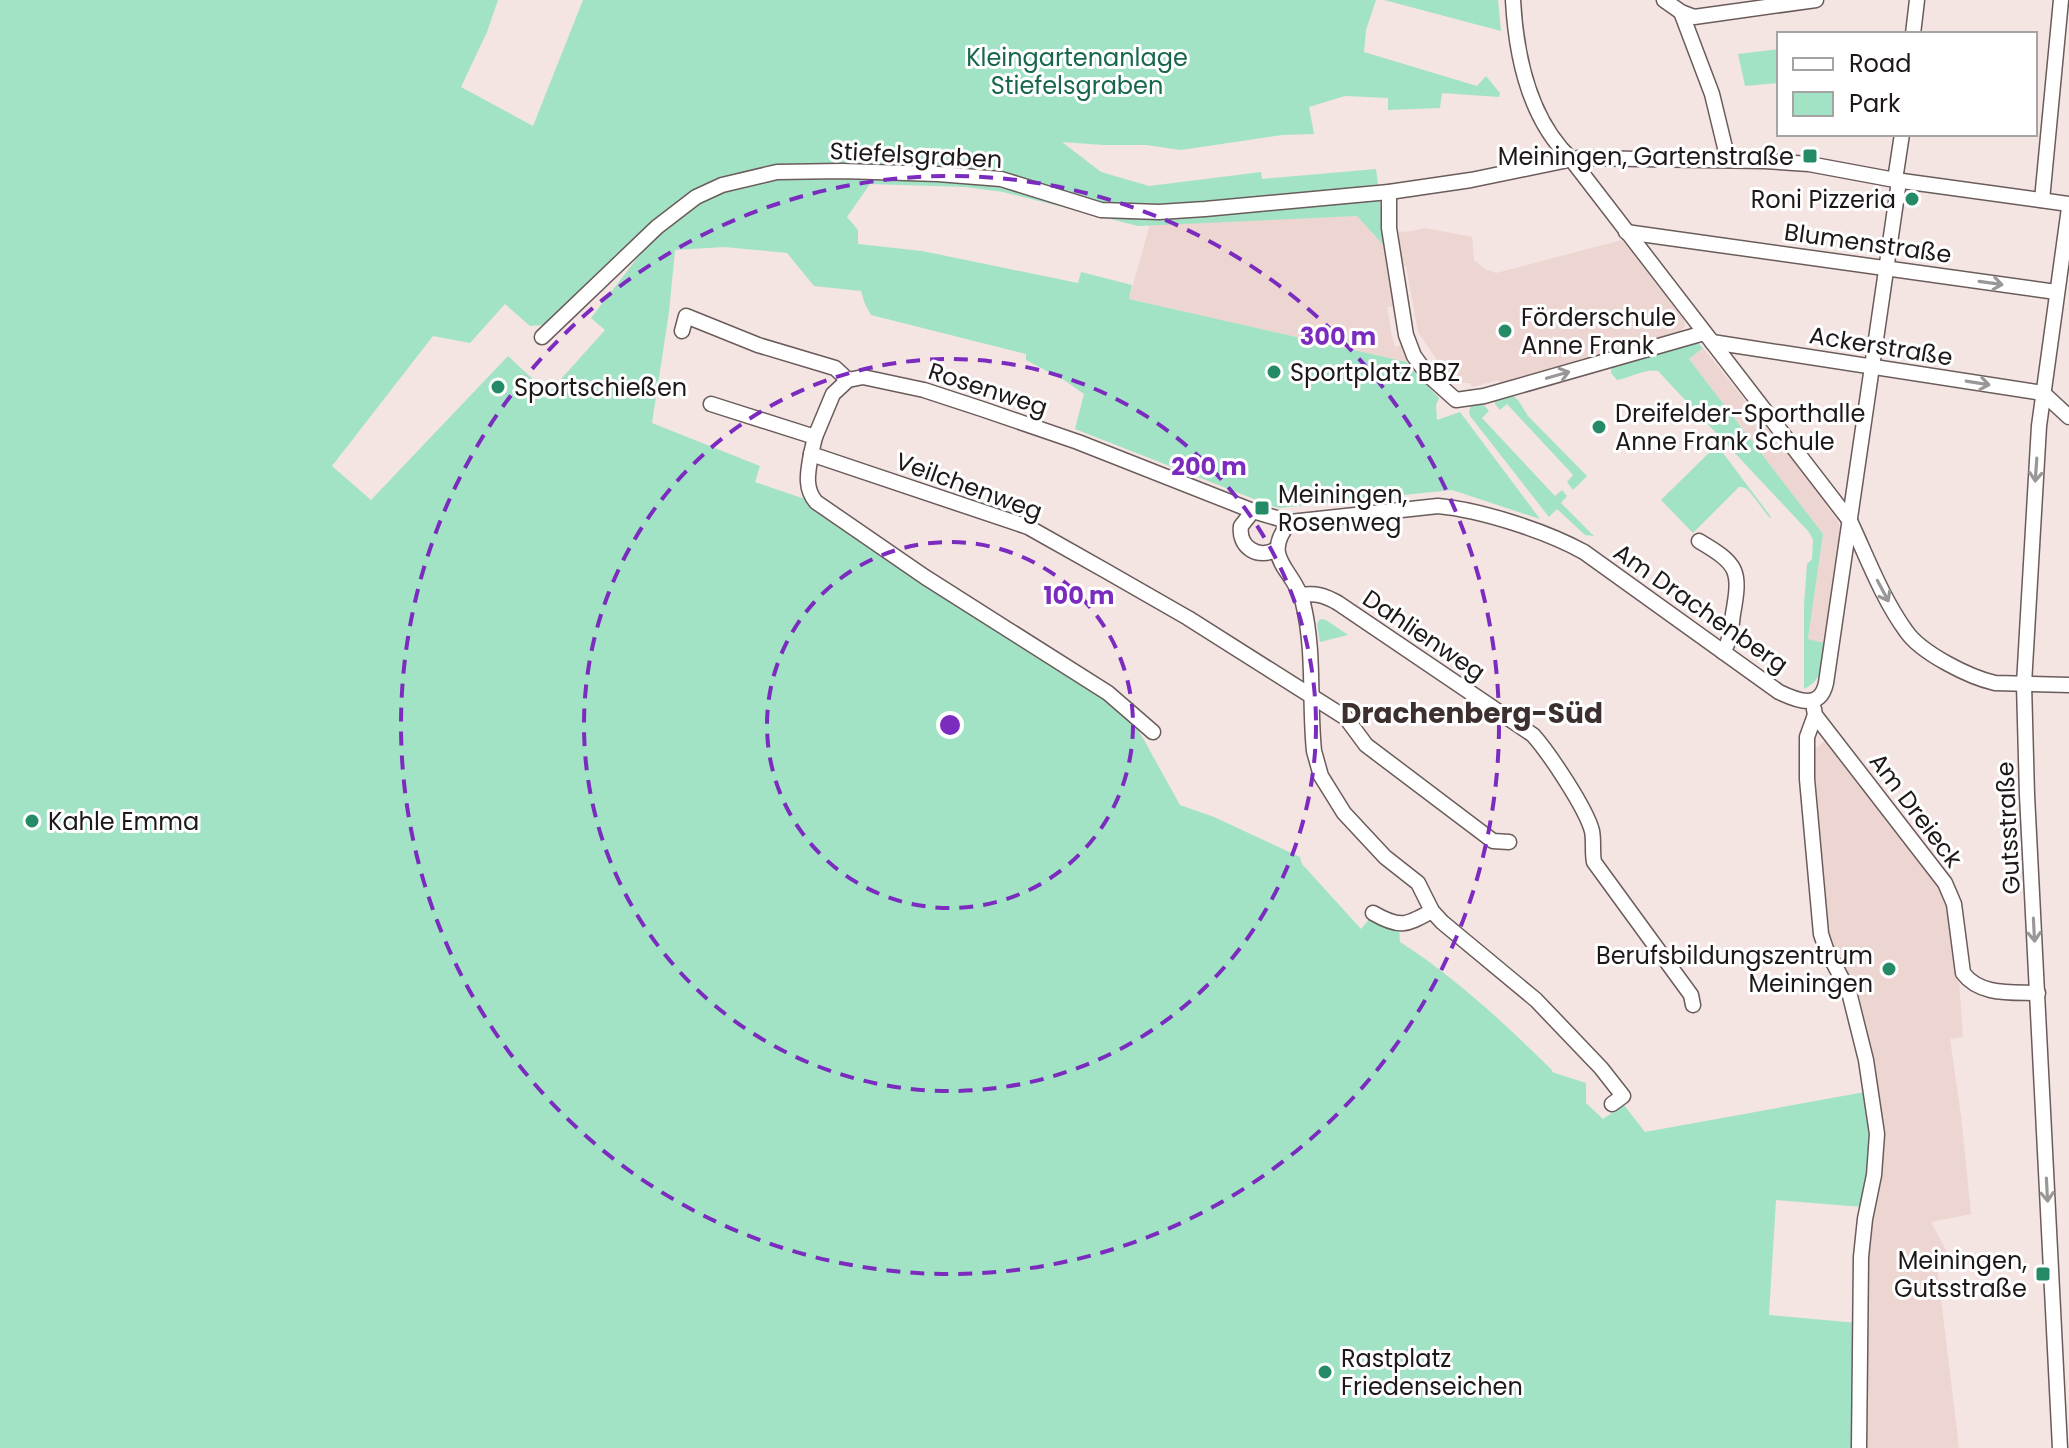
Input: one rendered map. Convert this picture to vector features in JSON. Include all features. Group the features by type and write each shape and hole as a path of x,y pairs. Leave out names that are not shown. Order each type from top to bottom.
{"street":[{"path":"1513,0 1516,41 1527,85 1552,135 1850,521 1877,580 1906,632 1927,650 1975,677 1995,683 2069,685"},
{"path":"1664,0 1694,17 1816,0"},
{"path":"1913,32 1917,0"},
{"path":"2042,200 2061,0"},
{"path":"1681,12 1712,94 1728,160"},
{"path":"1859,1448 1861,1257 1877,1134 1866,1060 1849,992 1821,934 1807,779 1807,737 1816,703 1826,688 1873,367 1902,136"},
{"name":"Stiefelsgraben","path":"542,337 657,227 696,197 722,185 777,172 912,173 1001,179 1101,210 1159,212 1389,192 1471,180 1571,159 1728,160 1809,164 2069,206"},
{"path":"1389,192 1389,228 1406,335 1414,356 1428,375 1456,400 1484,396 1708,337"},
{"name":"Gutsstraße","path":"2060,1448 2024,684 2043,393 2069,206"},
{"name":"Blumenstraße","path":"1626,232 2056,292"},
{"name":"Rosenweg","path":"682,331 686,316 758,345 835,368 848,380 863,377 944,396 1078,442 1253,511 1290,522"},
{"name":"Ackerstraße","path":"1708,337 2043,393"},
{"path":"848,380 833,394 815,437 809,494 816,502 925,577 1108,693 1153,732"},
{"path":"2043,393 2069,417"},
{"path":"711,404 815,437"},
{"name":"Veilchenweg","path":"811,454 1028,527 1188,618 1312,695 1346,718 1366,745 1493,841 1509,842"},
{"name":"Am Drachenberg","path":"1290,522 1438,506 1453,507 1511,523 1584,552 1779,692 1816,703"},
{"path":"1253,511 1241,526 1245,546 1257,552 1271,553 1277,549"},
{"path":"1290,522 1281,534 1277,549 1282,566 1301,595 1306,616 1314,751 1328,789 1344,813 1373,845 1418,883 1432,911 1442,922 1536,1000 1601,1068 1623,1096 1612,1104"},
{"path":"1699,541 1722,554 1737,578 1729,643 1723,652"},
{"name":"Dahlienweg","path":"1301,595 1323,594 1338,603 1533,735 1587,817 1593,839 1594,862 1691,995 1693,1005"},
{"name":"Am Dreieck","path":"1816,703 1945,883 1954,904 1963,973 1977,985 1991,990 2038,993"},
{"path":"1373,913 1401,924 1410,923 1432,911"}],"shaded area":[{"path":"1357,216 1386,248 1397,306 1387,307 1392,336 1395,347 1401,345 1407,362 1129,299 1150,224"},
{"path":"1425,228 1472,237 1474,260 1496,273 1622,240 1684,320 1685,326 1665,339 1502,387 1499,380 1472,387 1470,383 1460,383 1441,366 1418,332 1406,266 1400,267 1399,232"},
{"path":"1703,348 1838,521 1840,528 1824,643 1808,640 1823,534 1689,359"},
{"path":"1828,738 1946,894 1959,980 1963,1037 1950,1039 1971,1214 1931,1222 1947,1252 1936,1258 1959,1448 1862,1448 1862,1292 1881,1129 1828,943 1813,751"}],"green space":[{"name":"Kleingartenanlage Stiefelsgraben","path":"0,0 498,0 487,32 461,87 533,126 583,0 1376,0 1366,30 1364,52 1477,86 1486,76 1500,93 1499,97 1442,93 1440,108 1388,110 1388,98 1345,96 1309,107 1314,134 1282,135 1181,150 1146,145 1062,142 1101,172 1149,186 1261,172 1262,179 1376,169 1386,248 1357,216 1138,226 1003,192 965,187 870,184 847,217 858,230 858,244 922,251 1078,283 1081,272 1132,285 1129,299 1407,362 1439,398 1437,420 1460,412 1540,519 1452,490 1279,508 1272,506 1075,429 1084,394 1026,360 1026,354 871,315 861,291 814,286 787,253 724,247 675,250 652,423 760,466 755,482 808,500 1124,709 1180,805 1214,817 1300,857 1302,864 1361,929 1371,917 1399,927 1400,942 1479,1002 1552,1072 1586,1083 1586,1103 1603,1119 1624,1105 1645,1132 1865,1092 1872,1133 1863,1207 1776,1200 1769,1315 1857,1323 1855,1448 0,1448","holes":["658,231 591,318 605,330 544,398 532,387 536,382 508,356 371,500 332,466 433,336 470,343 505,304 530,326 553,320"]},
{"path":"1384,0 1498,0 1501,31"},
{"path":"1777,49 1777,83 1745,86 1738,54"},
{"path":"1698,343 1703,348 1689,359 1823,534 1808,639 1824,643 1822,664 1816,680 1804,689 1804,605 1807,564 1812,559 1813,539 1658,371 1617,380 1611,373 1612,366"},
{"path":"1511,394 1528,416 1587,476 1573,490 1567,482 1573,475 1507,404 1500,410 1495,404 1495,397"},
{"path":"1482,403 1489,411 1482,418 1555,496 1562,490 1567,496 1561,503 1594,536 1585,535 1557,509 1549,517 1470,416 1472,404"},
{"path":"1717,445 1771,517 1744,487 1739,487 1693,533 1661,500"},
{"path":"1320,619 1348,635 1320,642 1317,624"}],"place":[{"name":"Meiningen, Gartenstraße","path":"1810,156"},
{"name":"Roni Pizzeria","path":"1912,199"},
{"name":"Förderschule Anne Frank","path":"1505,331"},
{"name":"Sportplatz BBZ","path":"1274,372"},
{"name":"Sportschießen","path":"498,387"},
{"name":"Dreifelder-Sporthalle Anne Frank Schule","path":"1599,427"},
{"name":"Meiningen, Rosenweg","path":"1262,508"},
{"name":"Kahle Emma","path":"32,821"},
{"name":"Berufsbildungszentrum Meiningen","path":"1889,969"},
{"name":"Meiningen, Gutsstraße","path":"2043,1274"},
{"name":"Rastplatz Friedenseichen","path":"1325,1372"}],"district":[{"name":"Drachenberg-Süd","path":"1472,713"}]}
